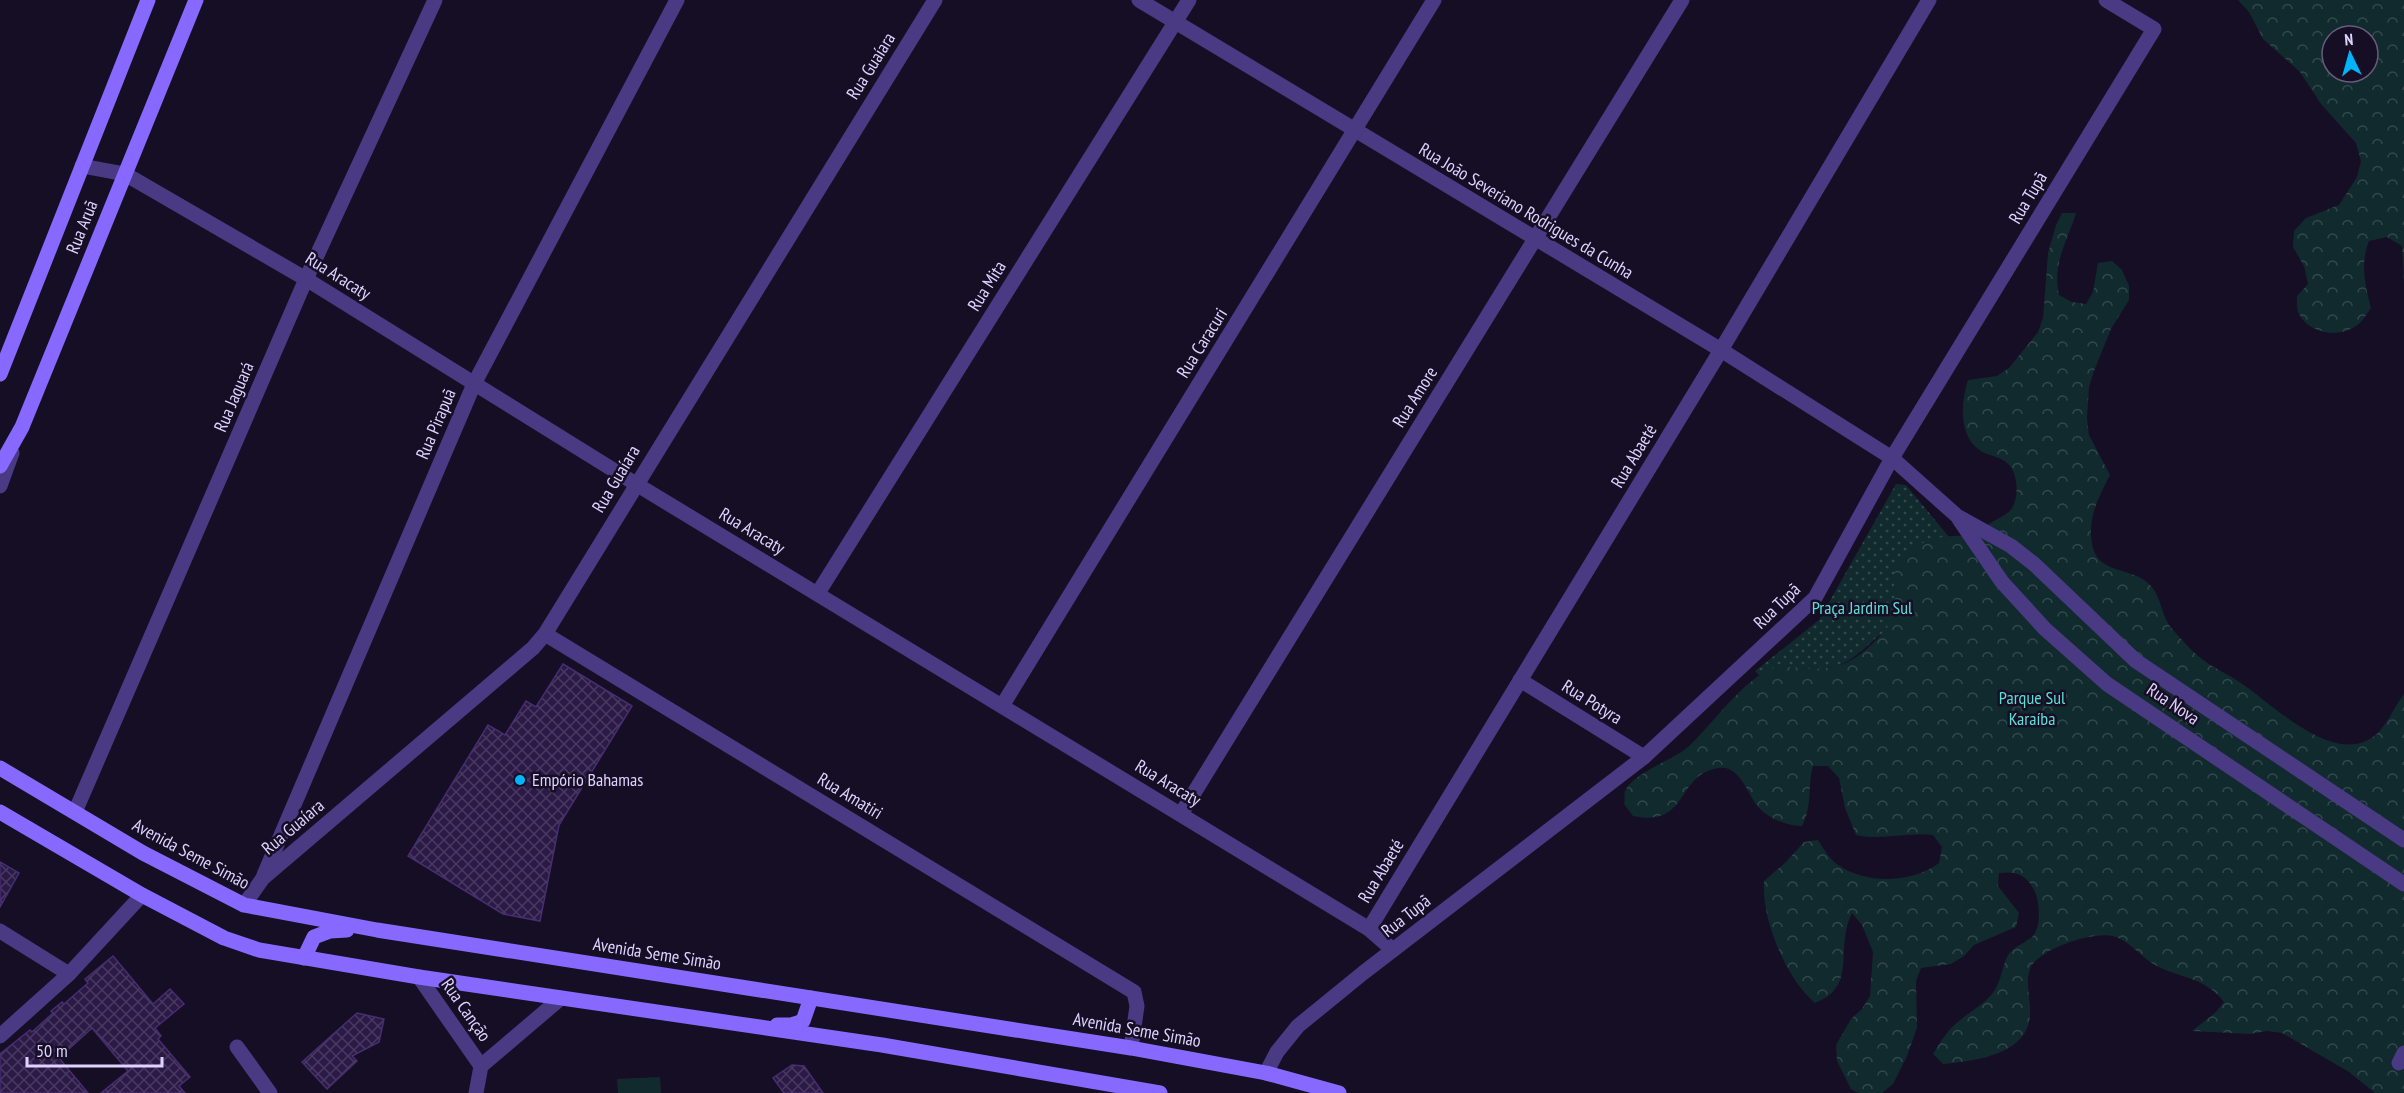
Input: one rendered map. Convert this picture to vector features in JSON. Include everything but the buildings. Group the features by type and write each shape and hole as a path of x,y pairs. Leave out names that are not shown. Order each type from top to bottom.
{"main road":[{"name":"Rua Aruã","path":"0,374 148,0"},
{"name":"Rua Aruã","path":"0,466 21,427 196,0"},
{"name":"Avenida Seme Simão","path":"0,768 142,853 244,905 377,930 1131,1048 1266,1073 1339,1093"},
{"path":"0,812 142,895 224,938 259,950 419,977 882,1045 1160,1093"},
{"path":"304,958 314,937 330,930 377,930"},
{"path":"750,1026 791,1025 803,1021 811,998"}],"street":[{"name":"Rua Jaguará","path":"75,812 306,279 435,0"},
{"name":"Rua Pirapuã","path":"263,878 474,384 677,0"},
{"name":"Rua Guaíara","path":"244,905 263,878 533,648 545,634 935,0"},
{"name":"Rua João Severiano Rodrigues da Cunha","path":"1139,0 1355,132 1721,350 1892,458"},
{"name":"Rua Mita","path":"818,593 1189,0"},
{"name":"Rua Caracuri","path":"1002,706 1434,0"},
{"name":"Rua Amore","path":"1181,814 1682,0"},
{"name":"Rua Abaeté","path":"1369,930 1721,350 1929,0"},
{"name":"Rua Tupã","path":"1266,1073 1277,1052 1298,1026 1644,757 1815,598 1892,458 2154,29 2106,0"},
{"name":"Rua Aracaty","path":"82,166 125,174 306,279 636,484 1369,930 1393,950"},
{"path":"0,486 21,427"},
{"name":"Rua Nova","path":"1892,458 1957,516 2011,546 2034,564 2136,661 2404,840"},
{"name":"Rua Nova","path":"1957,516 2002,582 2045,629 2107,684 2404,884"},
{"name":"Rua Amatiri","path":"545,634 1134,992 1137,1006 1131,1048"},
{"name":"Rua Potyra","path":"1520,680 1644,757"},
{"path":"0,1036 69,974 142,895"},
{"path":"0,931 69,974"},
{"name":"Rua Canção","path":"419,977 481,1066"},
{"name":"Rua Canção","path":"476,1093 481,1066 561,998"},
{"path":"237,1047 270,1093"}],"green space":[{"path":"2238,0 2404,0 2404,283 2402,246 2387,237 2369,241 2364,266 2371,308 2360,323 2344,331 2336,333 2318,330 2311,327 2299,314 2297,296 2308,284 2304,266 2293,247 2294,231 2306,218 2339,205 2357,177 2361,161 2356,143 2321,104 2300,72 2263,39 2249,12"},
{"name":"Parque Sul Karaíba","path":"2062,213 2076,213 2059,263 2057,284 2059,295 2072,302 2086,304 2093,292 2098,263 2112,261 2122,270 2129,286 2129,300 2111,329 2089,387 2087,419 2089,435 2110,475 2092,519 2091,538 2097,557 2110,567 2136,576 2151,586 2169,625 2202,659 2237,680 2284,716 2318,737 2336,743 2352,744 2368,740 2384,726 2404,694 2404,1093 2375,1093 2349,1072 2282,1033 2192,1031 2216,1012 2224,1002 2217,994 2201,983 2157,966 2121,939 2107,935 2069,942 2044,954 2035,962 2029,974 2030,1015 2027,1028 2020,1039 2010,1047 1984,1058 1943,1064 1933,1054 1941,1041 1955,1024 1991,995 1997,986 2009,953 2032,937 2037,927 2038,906 2033,888 2023,877 2005,872 1999,873 1998,886 2019,913 2016,927 1974,945 1964,956 1951,964 1921,968 1916,981 1917,1028 1907,1056 1893,1084 1882,1093 1858,1093 1851,1089 1837,1061 1836,1045 1851,1019 1862,1009 1870,996 1873,952 1862,925 1852,913 1847,927 1841,977 1837,987 1828,996 1815,1003 1794,979 1785,964 1771,930 1764,896 1764,881 1804,842 1818,840 1838,865 1862,876 1889,879 1916,875 1939,863 1942,847 1933,835 1866,837 1856,835 1845,808 1839,778 1828,766 1813,766 1808,811 1802,826 1780,821 1765,813 1756,804 1738,776 1727,768 1705,772 1695,780 1674,808 1664,814 1651,818 1633,816 1624,804 1625,791 1629,784 1688,747 1740,691 1763,673 1774,668 1788,666 1828,668 1853,659 1870,646 1887,628 1893,617 1895,569 1902,556 1933,539 1973,533 2003,516 2012,508 2016,480 2012,469 2000,458 1981,451 1968,437 1963,418 1964,398 1968,380 1997,376 2009,368 2038,332 2043,318 2048,253"},
{"name":"Praça Jardim Sul","path":"1896,484 1906,485 1949,537 1935,539 1914,548 1903,557 1897,566 1896,609 1887,630 1855,657 1841,664 1812,669 1780,667 1760,676 1755,671 1819,620"},
{"path":"660,1077 661,1093 618,1093 617,1079"}],"place":[{"name":"Empório Bahamas","path":"520,780"}]}
